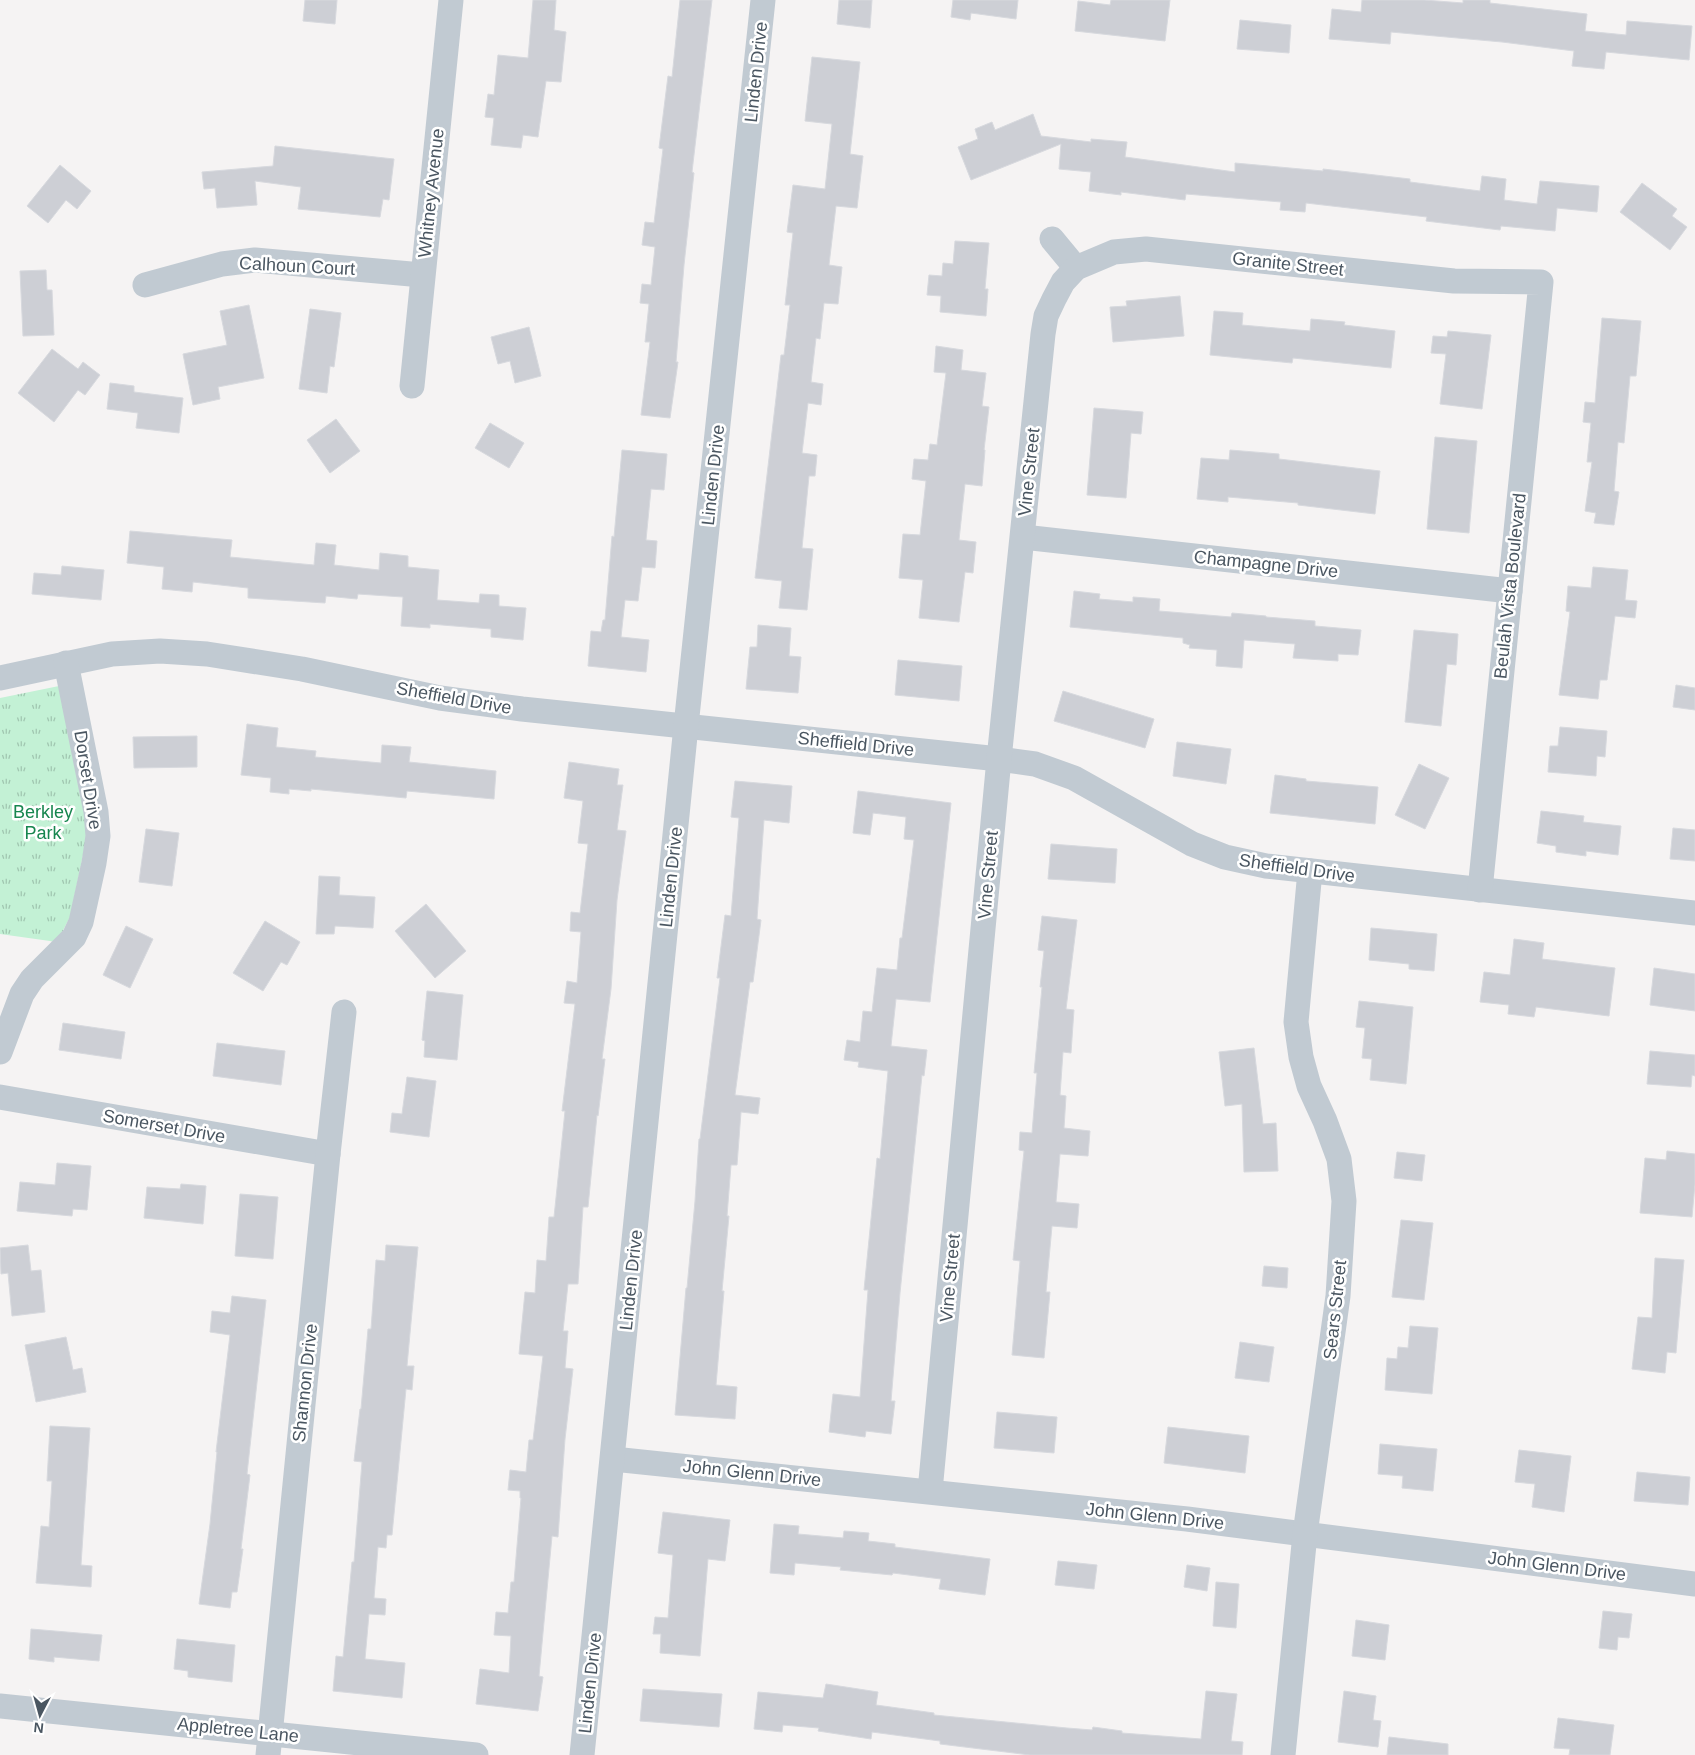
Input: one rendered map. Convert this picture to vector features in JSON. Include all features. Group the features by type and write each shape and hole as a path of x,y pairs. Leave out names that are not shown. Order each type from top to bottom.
{"street":[{"name":"Whitney Avenue","path":"412,386 451,0"},
{"name":"Linden Drive","path":"582,1755 686,726 763,0"},
{"path":"1052,239 1076,268"},
{"name":"Granite Street","path":"1076,268 1114,252 1146,249 1454,281 1541,282"},
{"name":"Calhoun Court","path":"144,285 222,264 255,260 422,275"},
{"name":"Vine Street","path":"930,1491 999,759 1043,334 1046,316 1054,299 1063,282 1076,268"},
{"name":"Beulah Vista Boulevard","path":"1480,890 1541,282"},
{"name":"Champagne Drive","path":"1023,537 1510,591"},
{"name":"Sheffield Drive","path":"0,678 112,654 160,651 207,654 302,669 449,699 522,710 999,759 1035,764 1074,778 1192,844 1225,857 1266,866 1695,913"},
{"name":"Dorset Drive","path":"0,1052 22,994 32,979 74,937 81,922 94,863 98,836 96,812 66,663"},
{"name":"Sears Street","path":"1283,1755 1305,1534 1338,1296 1344,1201 1339,1159 1309,1086 1301,1057 1296,1022 1310,871"},
{"name":"Shannon Drive","path":"269,1744 344,1012"},
{"name":"Somerset Drive","path":"0,1097 328,1154"},
{"name":"John Glenn Drive","path":"613,1459 930,1491 1305,1534 1695,1584"},
{"name":"Appletree Lane","path":"0,1706 269,1744 476,1755"}],"green space":[{"name":"Berkley Park","path":"64,685 87,809 87,836 70,917 57,942 0,934 0,698"}],"building":[{"path":"305,0 337,0 335,24 303,21"},
{"path":"533,0 556,0 554,30 566,32 561,82 546,81 538,137 523,135 521,148 491,145 494,118 485,117 488,94 494,95 498,55 528,58"},
{"path":"680,0 712,0 692,172 694,173 684,265 676,362 678,362 670,418 641,415 650,342 645,342 649,304 640,303 642,284 651,285 655,247 642,245 645,222 654,223 663,149 659,148 668,76 672,77"},
{"path":"839,0 872,0 870,28 837,24"},
{"path":"953,0 1018,0 1016,19 971,13 970,20 951,17"},
{"path":"1111,0 1170,0 1165,41 1075,31 1078,1 1110,5"},
{"path":"1362,0 1424,0 1463,3 1463,0 1490,0 1490,3 1587,14 1585,31 1626,35 1627,21 1692,26 1689,60 1606,52 1604,69 1572,66 1574,51 1502,42 1391,32 1390,44 1329,39 1332,9 1361,12"},
{"path":"1240,20 1291,25 1289,53 1237,49"},
{"path":"812,57 860,62 850,154 863,156 857,208 836,206 829,265 842,267 838,304 824,303 820,339 816,338 811,382 823,384 821,405 808,403 802,453 817,455 815,476 809,476 802,548 813,549 807,610 779,608 782,581 755,578 781,355 784,355 790,305 785,305 793,233 787,232 793,185 825,189 832,124 805,121"},
{"path":"1033,114 1041,136 1091,142 1091,139 1127,142 1125,157 1235,172 1235,163 1323,171 1323,169 1410,179 1410,182 1480,191 1482,176 1506,179 1504,200 1537,204 1540,181 1599,186 1597,212 1557,208 1555,231 1501,226 1500,230 1426,221 1427,217 1306,203 1305,212 1280,210 1281,202 1186,194 1185,200 1121,192 1121,195 1089,191 1091,172 1059,169 1061,144 971,180 958,147 978,139 975,129 992,122 995,130"},
{"path":"275,146 394,159 389,200 383,199 380,217 298,209 301,187 255,181 257,205 217,208 215,188 204,189 202,172 273,166"},
{"path":"60,165 91,191 77,209 66,200 48,223 27,206"},
{"path":"1642,183 1677,209 1672,216 1687,227 1670,250 1620,212"},
{"path":"955,241 989,243 985,289 988,289 986,316 940,312 941,296 927,295 929,275 942,276 943,263 953,264"},
{"path":"46,270 47,290 52,290 54,335 23,336 20,271"},
{"path":"1180,296 1184,336 1113,342 1110,307 1127,306 1126,301"},
{"path":"249,305 264,378 218,387 220,399 193,405 183,354 227,345 220,311"},
{"path":"310,309 341,313 334,367 330,366 327,393 299,389"},
{"path":"1214,311 1243,313 1242,325 1310,331 1311,319 1345,322 1344,325 1395,331 1391,368 1293,358 1292,363 1210,355"},
{"path":"1602,318 1641,321 1636,376 1630,376 1624,443 1618,442 1614,491 1619,492 1614,525 1594,523 1596,513 1585,511 1592,462 1587,462 1591,423 1583,422 1585,402 1595,403"},
{"path":"529,327 541,376 515,383 510,361 498,364 491,337"},
{"path":"1448,331 1491,335 1482,409 1440,404 1446,354 1431,353 1433,336 1447,337"},
{"path":"936,346 963,350 961,370 986,373 982,406 989,407 982,486 965,484 959,540 976,542 973,573 965,572 959,622 919,618 923,580 899,578 903,534 920,535 926,481 912,479 914,459 928,460 930,444 937,445 946,373 934,372"},
{"path":"52,349 78,369 83,362 100,375 85,395 78,390 54,422 18,393"},
{"path":"110,383 134,386 134,392 183,398 179,433 136,428 138,413 107,409"},
{"path":"1094,408 1143,412 1141,434 1131,433 1126,498 1087,495"},
{"path":"336,419 360,451 330,473 307,440"},
{"path":"490,423 524,443 509,468 475,448"},
{"path":"1435,437 1477,441 1469,533 1427,529"},
{"path":"622,450 667,454 664,490 651,489 646,540 657,541 655,568 642,567 638,601 625,600 621,637 649,640 646,672 588,666 591,631 601,632 603,620 605,620"},
{"path":"1230,450 1279,454 1279,459 1380,471 1375,514 1298,505 1298,503 1228,497 1228,502 1197,499 1201,458 1229,460"},
{"path":"130,531 232,540 230,557 314,565 316,543 336,545 334,565 379,570 380,553 408,556 408,567 439,570 437,600 479,603 480,594 499,595 499,606 526,608 523,640 491,637 491,629 430,624 430,628 401,626 403,597 358,594 357,599 326,596 325,603 248,598 248,588 193,582 192,592 162,589 164,567 127,563"},
{"path":"62,566 104,570 101,600 32,594 34,573 61,575"},
{"path":"1593,567 1628,570 1625,600 1637,601 1635,618 1615,616 1607,680 1600,680 1598,699 1559,695 1570,612 1566,611 1568,586 1591,588"},
{"path":"1074,591 1100,594 1099,599 1133,602 1133,597 1160,599 1159,611 1231,617 1232,613 1266,616 1315,621 1315,626 1361,630 1358,655 1338,654 1338,661 1293,658 1295,644 1244,640 1242,668 1216,666 1217,650 1189,648 1190,645 1183,643 1183,638 1070,627"},
{"path":"758,625 791,628 789,656 801,657 798,693 746,689 750,647 757,647"},
{"path":"1414,630 1458,634 1456,665 1447,664 1441,726 1405,722"},
{"path":"898,660 962,666 959,701 895,695"},
{"path":"1676,685 1695,688 1695,710 1673,707"},
{"path":"1063,691 1154,719 1145,748 1054,721"},
{"path":"247,724 278,728 276,747 316,751 315,757 381,763 382,745 411,747 409,762 496,771 494,799 407,791 406,798 311,789 311,791 289,789 289,794 270,792 271,778 241,775"},
{"path":"1560,727 1607,731 1605,757 1597,756 1596,776 1548,772 1550,746 1558,746"},
{"path":"197,736 197,767 134,768 133,737"},
{"path":"1177,742 1231,749 1226,784 1173,776"},
{"path":"569,762 619,769 617,785 623,785 617,830 626,831 617,900 611,989 602,1059 605,1059 597,1115 588,1207 583,1207 578,1284 568,1284 563,1331 568,1331 565,1368 573,1369 565,1439 558,1537 552,1536 539,1676 543,1677 538,1711 476,1704 480,1669 509,1673 511,1636 494,1635 496,1612 508,1613 511,1582 514,1582 521,1498 520,1491 508,1490 510,1470 526,1472 529,1440 533,1440 543,1356 519,1354 525,1292 535,1293 537,1260 546,1261 549,1217 554,1217 565,1111 562,1111 575,1004 564,1003 567,981 577,983 581,932 570,931 571,912 580,913 588,844 578,843 583,801 564,798"},
{"path":"1419,764 1449,778 1425,829 1395,815"},
{"path":"1275,775 1306,779 1306,781 1378,787 1375,824 1270,813"},
{"path":"735,781 792,786 789,823 764,820 757,919 761,920 753,982 750,982 735,1095 760,1098 758,1114 741,1112 737,1165 731,1165 727,1216 729,1216 716,1385 737,1387 735,1419 675,1415 699,1139 720,978 717,978 725,915 731,916 739,818 731,817"},
{"path":"858,791 951,803 930,1002 896,999 891,1046 927,1050 924,1076 922,1075 900,1293 891,1401 895,1401 891,1434 866,1431 865,1437 829,1432 833,1394 860,1397 868,1290 864,1290 877,1158 880,1159 888,1071 858,1067 859,1062 844,1060 847,1040 860,1042 863,1011 872,1012 877,968 897,970 914,840 904,839 906,817 873,813 870,835 853,833"},
{"path":"1541,811 1584,816 1583,822 1621,826 1618,855 1586,851 1586,856 1556,852 1556,846 1537,843"},
{"path":"1673,828 1695,830 1695,861 1670,859"},
{"path":"146,829 179,833 172,886 139,882"},
{"path":"1051,844 1117,849 1115,883 1048,879"},
{"path":"319,876 340,877 339,895 375,897 373,928 335,926 334,934 316,934"},
{"path":"426,904 466,951 435,978 395,931"},
{"path":"1042,916 1077,920 1066,1009 1074,1010 1071,1053 1063,1052 1060,1095 1066,1096 1064,1128 1090,1131 1088,1156 1060,1154 1056,1202 1079,1204 1077,1228 1052,1226 1046,1292 1050,1292 1044,1358 1012,1355 1020,1261 1013,1260 1024,1151 1019,1150 1020,1132 1032,1133 1037,1073 1034,1073 1044,951 1038,950"},
{"path":"265,921 300,942 287,965 281,962 263,991 233,973"},
{"path":"126,926 153,939 130,988 103,975"},
{"path":"1371,928 1437,934 1434,971 1409,969 1409,964 1369,960"},
{"path":"1514,939 1544,943 1542,959 1615,968 1609,1016 1536,1007 1534,1017 1508,1014 1509,1005 1480,1002 1484,972 1510,975"},
{"path":"1654,968 1695,974 1695,1011 1650,1005"},
{"path":"427,991 463,995 457,1060 424,1057 425,1041 422,1040"},
{"path":"1359,1001 1413,1007 1406,1084 1370,1080 1372,1059 1362,1058 1365,1028 1356,1027"},
{"path":"63,1023 125,1032 121,1059 59,1050"},
{"path":"217,1043 285,1051 281,1085 213,1076"},
{"path":"1254,1048 1263,1124 1276,1123 1278,1171 1244,1172 1242,1104 1225,1106 1219,1052"},
{"path":"1650,1051 1695,1055 1695,1076 1692,1075 1691,1087 1647,1084"},
{"path":"407,1077 436,1081 429,1137 390,1132 392,1113 402,1114"},
{"path":"1667,1151 1695,1154 1692,1217 1640,1213 1645,1158 1666,1160"},
{"path":"1397,1152 1425,1155 1422,1181 1394,1178"},
{"path":"57,1163 91,1166 87,1210 73,1209 72,1216 17,1211 20,1182 55,1185"},
{"path":"181,1184 206,1186 203,1224 144,1218 147,1187 180,1189"},
{"path":"240,1194 278,1197 273,1259 235,1256"},
{"path":"1401,1220 1433,1223 1424,1300 1392,1297"},
{"path":"28,1245 31,1271 41,1270 45,1312 12,1316 8,1273 1,1274 0,1248"},
{"path":"386,1245 418,1247 407,1366 414,1366 412,1390 406,1389 392,1535 387,1535 386,1548 378,1547 374,1598 386,1599 385,1615 369,1614 365,1659 405,1663 402,1698 333,1691 336,1656 343,1657 352,1562 354,1562 362,1462 354,1461 368,1329 371,1329 376,1260 385,1261"},
{"path":"1655,1258 1684,1260 1676,1353 1667,1352 1665,1373 1632,1369 1638,1317 1652,1318"},
{"path":"1264,1266 1288,1268 1287,1288 1262,1286"},
{"path":"232,1296 266,1300 247,1474 250,1475 241,1549 243,1549 237,1592 232,1592 230,1608 199,1604 210,1524 216,1452 230,1335 210,1332 212,1311 230,1313"},
{"path":"1410,1326 1438,1328 1432,1394 1385,1390 1387,1358 1397,1359 1398,1347 1408,1348"},
{"path":"66,1337 73,1370 82,1368 86,1392 36,1402 25,1345"},
{"path":"1240,1342 1274,1347 1269,1382 1235,1378"},
{"path":"997,1412 1057,1417 1054,1453 994,1448"},
{"path":"50,1426 90,1428 81,1565 92,1566 91,1587 36,1583 41,1526 49,1527 52,1481 47,1481"},
{"path":"1168,1427 1249,1436 1245,1473 1164,1463"},
{"path":"1380,1444 1437,1449 1433,1491 1402,1488 1403,1476 1378,1474"},
{"path":"1519,1450 1571,1456 1564,1512 1532,1507 1535,1484 1515,1482"},
{"path":"1637,1472 1690,1477 1688,1505 1634,1501"},
{"path":"663,1512 730,1520 725,1561 708,1559 700,1656 660,1653 661,1634 653,1634 655,1617 668,1618 673,1555 658,1553"},
{"path":"774,1524 799,1526 798,1534 843,1538 844,1531 869,1533 868,1541 895,1544 895,1547 990,1559 985,1595 939,1589 941,1579 893,1573 892,1575 840,1570 841,1567 795,1563 794,1575 770,1573"},
{"path":"1058,1561 1097,1565 1094,1589 1055,1585"},
{"path":"1187,1565 1210,1568 1207,1591 1184,1587"},
{"path":"1216,1582 1239,1584 1236,1628 1213,1626"},
{"path":"1603,1611 1632,1614 1629,1638 1618,1637 1617,1650 1599,1648"},
{"path":"1356,1620 1389,1625 1385,1660 1352,1656"},
{"path":"31,1629 102,1635 99,1661 54,1657 54,1662 29,1659"},
{"path":"177,1639 235,1645 232,1682 188,1677 188,1671 174,1669"},
{"path":"826,1684 878,1692 876,1705 934,1713 934,1715 1092,1730 1093,1727 1122,1731 1122,1733 1201,1739 1206,1691 1237,1694 1231,1741 1243,1742 1242,1755 1030,1755 940,1744 940,1741 872,1732 871,1739 818,1731 819,1728 783,1725 782,1732 754,1729 758,1692 823,1698"},
{"path":"643,1689 722,1694 719,1727 640,1721"},
{"path":"1344,1691 1376,1696 1373,1720 1381,1721 1378,1747 1338,1742"},
{"path":"1558,1718 1614,1725 1610,1755 1569,1755 1570,1749 1554,1748"},
{"path":"1389,1737 1448,1744 1448,1755 1387,1755"}]}
